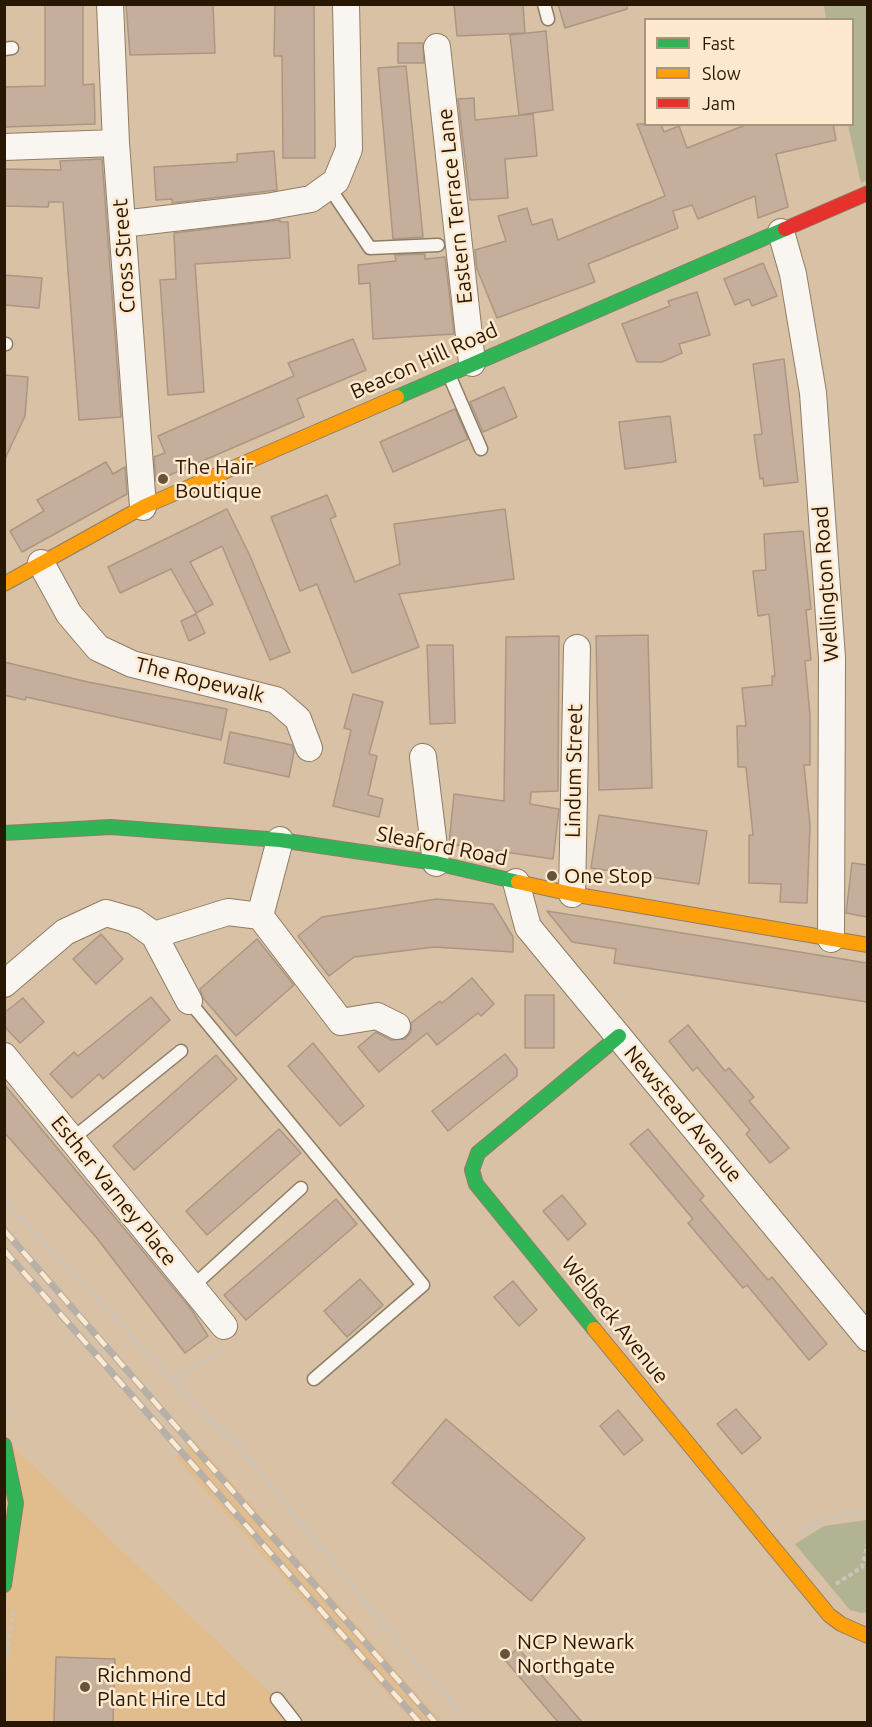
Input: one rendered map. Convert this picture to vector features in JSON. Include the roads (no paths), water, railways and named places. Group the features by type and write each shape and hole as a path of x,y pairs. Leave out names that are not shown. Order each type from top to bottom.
{"street":[{"name":"Cross Street","path":"110,4 116,143 143,507"},
{"path":"122,224 311,200 336,181 348,150 346,4"},
{"name":"Eastern Terrace Lane","path":"438,48 472,363"},
{"path":"4,147 116,143"},
{"name":"Beacon Hill Road","path":"4,584 143,507 867,193"},
{"name":"Wellington Road","path":"781,232 793,274 813,393 831,647 831,939"},
{"name":"The Ropewalk","path":"41,563 69,614 98,648 132,664 276,700 298,719 309,748"},
{"name":"Lindum Street","path":"572,894 577,648"},
{"path":"423,757 436,863"},
{"name":"Sleaford Road","path":"4,833 111,827 280,840 436,863 572,894 867,945"},
{"path":"260,916 280,840"},
{"name":"Newstead Avenue","path":"516,882 528,927 867,1338"},
{"path":"154,935 228,912 260,916 341,1022 377,1016 397,1026"},
{"path":"4,984 65,932 106,913 134,921 154,935 189,1001"},
{"name":"Welbeck Avenue","path":"619,1036 478,1153 472,1170 476,1184 818,1601 841,1624 867,1636"},
{"name":"Esther Varney Place","path":"4,1056 224,1326"},
{"path":"4,1445 16,1503 4,1585"}],"lane":[{"path":"544,4 548,19"},
{"path":"329,187 370,248 438,245"},
{"path":"449,373 481,449"},
{"path":"189,1001 423,1285 314,1379"},
{"path":"72,1139 181,1051"},
{"path":"192,1287 301,1188"},
{"path":"277,1699 295,1722"}],"railway":[{"path":"4,1230 435,1722"},
{"path":"4,1250 419,1722"}],"place":[{"name":"The Hair Boutique","path":"163,479"},
{"name":"One Stop","path":"552,876"},
{"name":"NCP Newark Northgate","path":"505,1654"},
{"name":"Richmond Plant Hire Ltd","path":"85,1687"}]}
